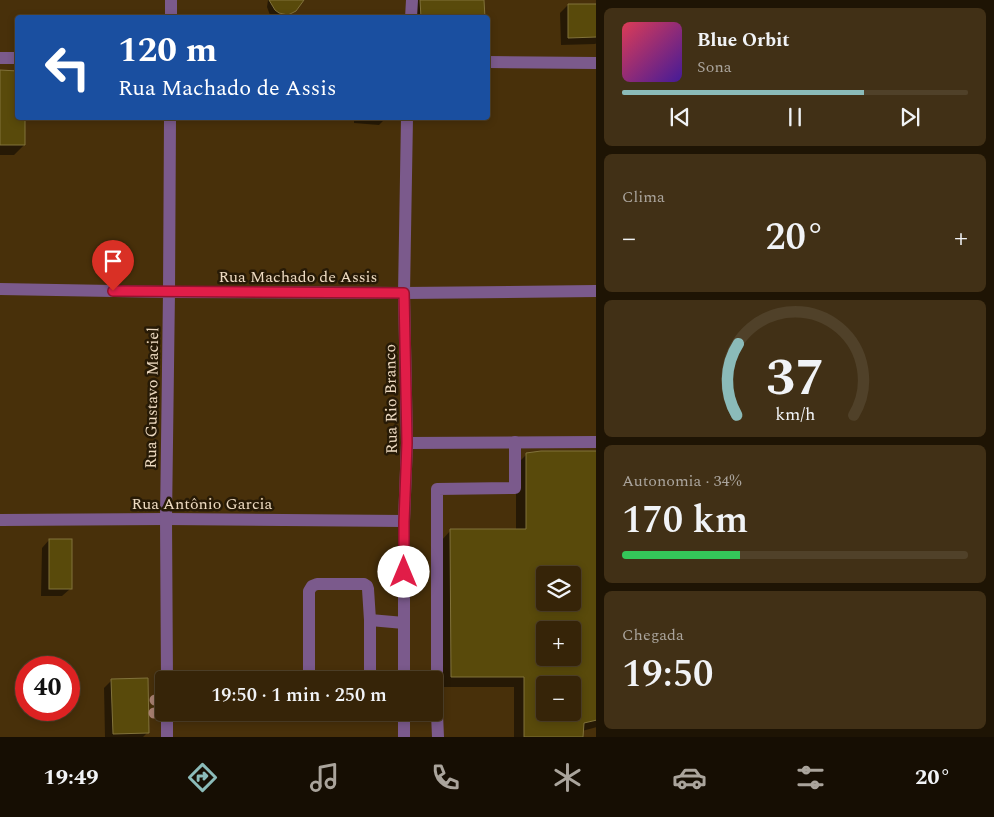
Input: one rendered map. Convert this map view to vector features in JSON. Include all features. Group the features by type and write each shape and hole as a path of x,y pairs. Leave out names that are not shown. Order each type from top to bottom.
{"street":[{"path":"171,0 171,15"},
{"path":"411,15 412,0"},
{"path":"0,58 15,58"},
{"path":"490,62 596,63"},
{"name":"Rua Gustavo Maciel","path":"167,671 166,519 170,120"},
{"name":"Rua Rio Branco","path":"404,671 404,522 407,443 404,293 407,120"},
{"name":"Rua Machado de Assis","path":"0,289 404,293 596,291"},
{"path":"438,737 437,489 515,488 515,442"},
{"path":"407,443 596,442"},
{"name":"Rua Antônio Garcia","path":"0,520 166,519 404,522"},
{"path":"309,671 309,591 312,586 317,584 364,584 368,589 370,671"},
{"path":"370,620 404,623"},
{"path":"167,721 167,737"},
{"path":"404,721 404,737"}],"building":[{"path":"269,0 304,0 296,11 288,15 275,10"},
{"path":"420,0 484,0 485,15 421,15"},
{"path":"568,4 596,4 596,37 568,38"},
{"path":"0,70 15,71 15,120 25,120 25,145 0,145"},
{"path":"541,451 596,451 596,720 584,723 583,737 524,737 524,677 451,677 450,529 526,529 526,453"},
{"path":"49,539 72,539 72,589 49,589"},
{"path":"148,678 149,733 113,734 111,679"}],"route":[{"path":"113,291 404,293 407,443 404,572"}]}
